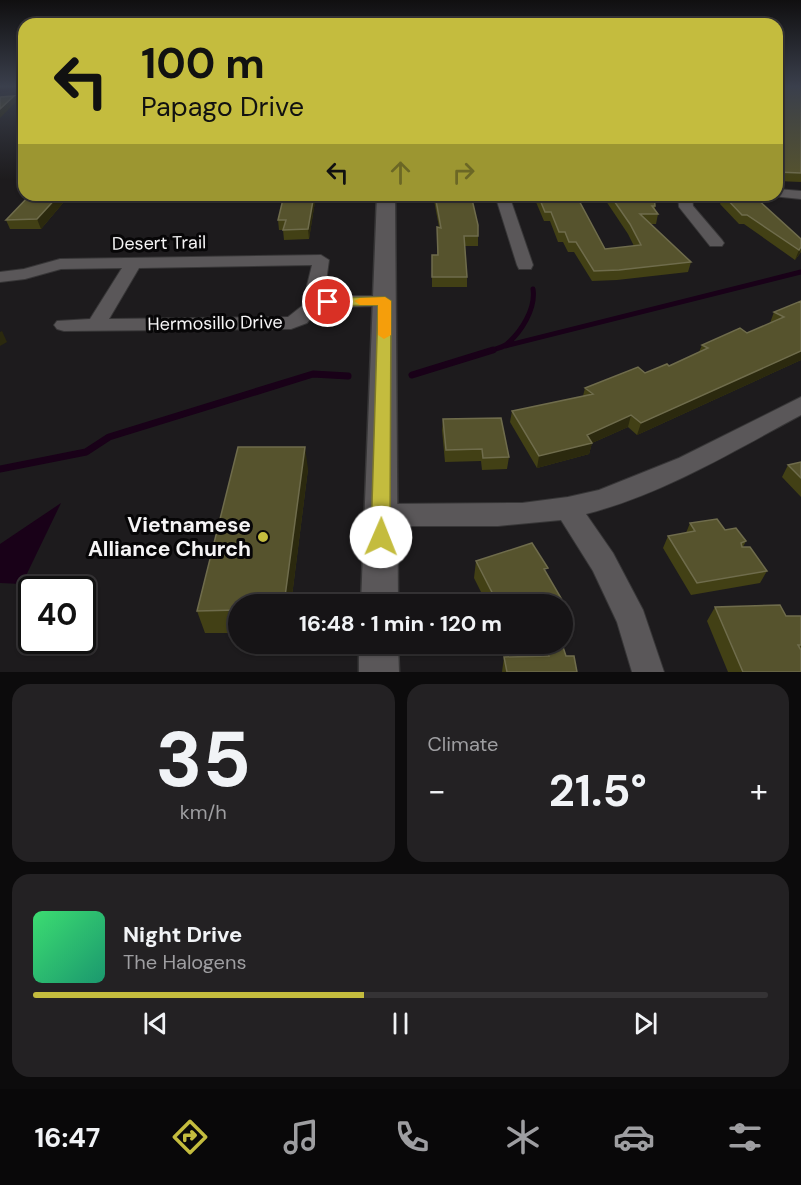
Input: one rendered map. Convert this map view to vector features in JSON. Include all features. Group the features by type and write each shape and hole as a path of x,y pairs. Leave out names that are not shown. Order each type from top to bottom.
{"street":[{"path":"783,194 801,195"},
{"path":"380,594 386,201"},
{"path":"504,201 525,265"},
{"path":"685,201 686,207 716,243"},
{"name":"Desert Trail","path":"0,277 26,274 60,264 321,260 313,302"},
{"path":"96,324 135,263"},
{"path":"313,302 385,301"},
{"name":"Hermosillo Drive","path":"64,325 291,323 307,315 313,302"},
{"path":"381,515 514,515 568,508 623,492 669,474 800,406"},
{"path":"568,508 603,562 632,620 648,672"},
{"path":"379,654 379,672"}],"shaded area":[{"path":"61,503 26,576 18,576 18,584 0,583 0,544"}],"building":[{"path":"783,117 801,117 801,173 783,172"},
{"path":"24,201 54,201 37,219 6,220"},
{"path":"283,201 313,201 308,229 283,230 286,220 278,220"},
{"path":"436,201 472,201 478,236 464,236 467,277 432,277 432,255 438,255 437,227 441,228"},
{"path":"540,201 579,201 605,249 641,245 614,201 655,201 655,206 652,206 658,214 640,214 691,262 594,271 576,242 569,242 565,232 559,232 551,212 545,212"},
{"path":"729,201 759,201 801,239 801,247 799,250 747,215 742,215"},
{"path":"801,301 801,351 641,423 631,415 587,435 592,443 539,456 512,411 593,394 585,388 638,367 645,373 667,364 669,366 708,348 702,345 740,328 747,333 784,317 774,312"},
{"path":"501,418 509,457 483,458 482,449 446,450 443,419"},
{"name":"Vietnamese Alliance Church","path":"238,447 305,447 285,594 228,594 228,610 197,611"},
{"path":"801,462 801,478 788,465"},
{"path":"717,519 725,530 736,528 746,541 741,543 742,547 750,547 767,571 697,583 668,536 695,531 690,523"},
{"path":"532,543 548,568 544,569 559,594 493,594 476,561"},
{"path":"780,605 786,616 801,616 801,645 798,645 801,650 801,672 743,672 715,607"},
{"path":"548,654 574,656 577,672 507,672 504,657 549,656"}],"waterway":[{"path":"505,346 801,272"},
{"path":"489,351 507,344 522,327 530,312 533,289"},
{"path":"412,375 493,350"},
{"path":"0,469 86,452 109,437 313,374 348,376"}],"slow traffic":[{"path":"360,301 385,301 384,335"}],"place":[{"name":"Vietnamese Alliance Church","path":"263,537"}],"route":[{"path":"328,302 385,301 381,537"}]}
